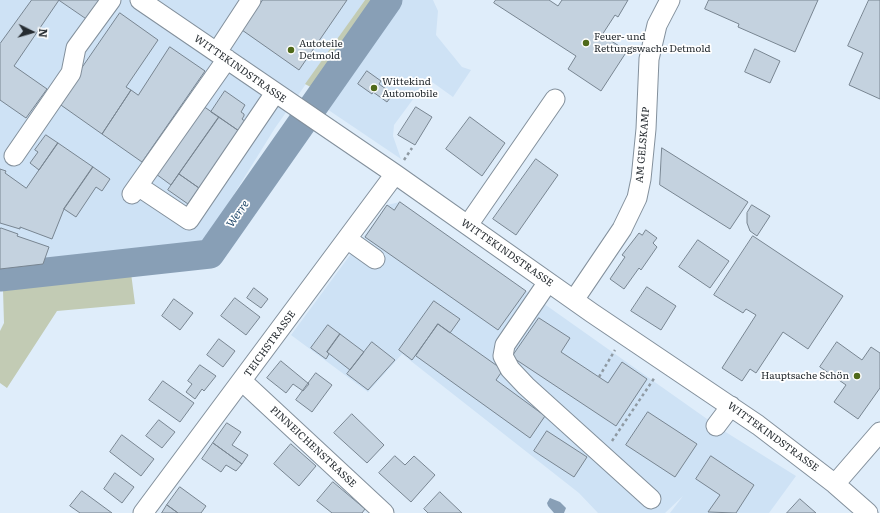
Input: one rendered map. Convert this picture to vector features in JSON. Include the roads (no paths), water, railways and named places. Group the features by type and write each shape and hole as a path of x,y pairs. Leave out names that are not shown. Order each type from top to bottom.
{"street":[{"path":"14,156 71,73 76,48 111,0"},
{"name":"WITTEKINDSTRASSE","path":"140,0 322,124 400,167 468,225 574,300 731,406 835,484 868,513"},
{"path":"251,0 222,56 135,190 189,220 275,93"},
{"name":"AM GELSKAMP","path":"574,300 622,229 637,198 641,179 646,129 649,59 657,25 670,0"},
{"path":"468,225 556,99"},
{"name":"TEICHSTRASSE","path":"143,513 242,381 362,208 400,167"},
{"path":"340,241 375,259"},
{"path":"548,282 505,345 503,356 510,369 526,386 652,499"},
{"name":"PINNEICHENSTRASSE","path":"242,381 384,513"},
{"path":"716,426 731,406"},
{"path":"835,484 880,432"}],"waterway":[{"name":"Werre","path":"0,277 210,254 388,0"}],"place":[{"name":"Feuer- und Rettungswache Detmold","path":"586,43"},
{"name":"Autoteile Detmold","path":"291,50"},
{"name":"Wittekind Automobile","path":"374,88"},
{"name":"Hauptsache Schön","path":"857,376"}]}
